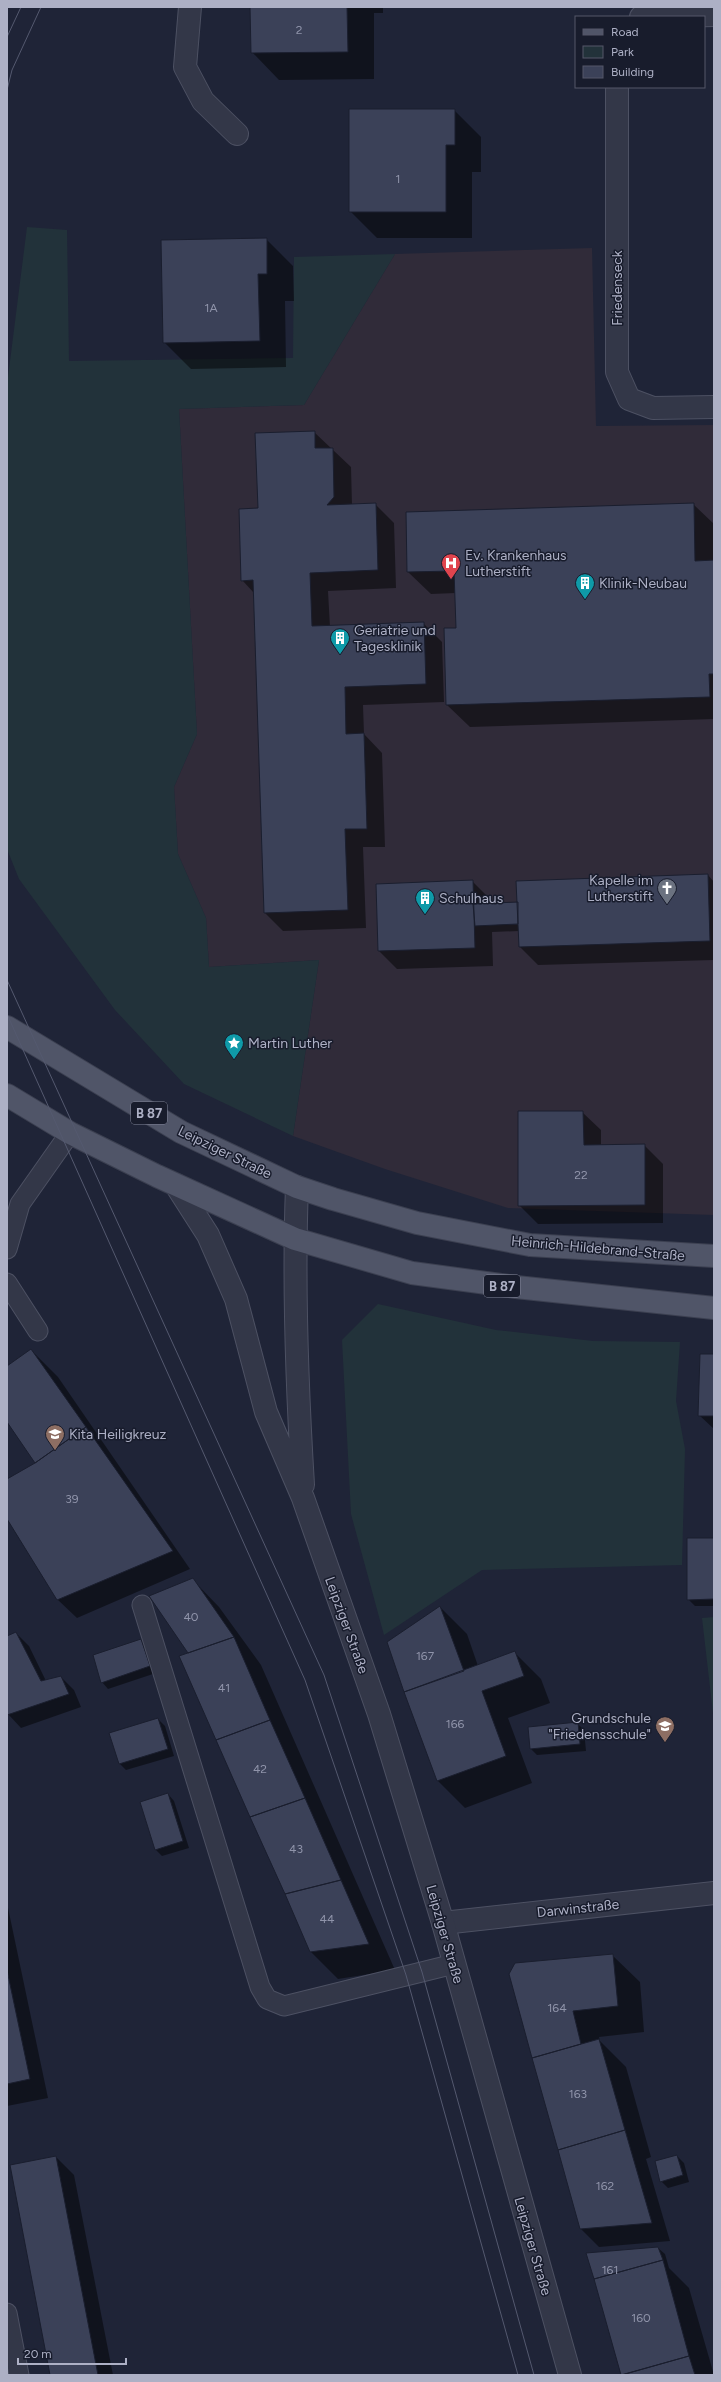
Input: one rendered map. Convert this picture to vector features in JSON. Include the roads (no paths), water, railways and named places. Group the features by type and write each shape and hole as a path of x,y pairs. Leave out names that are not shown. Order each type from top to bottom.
{"main road":[{"name":"Leipziger Straße","path":"7,1028 181,1132 297,1187"},
{"name":"B 87","path":"7,1095 70,1133 176,1186 295,1239 412,1273 524,1288 714,1308"},
{"name":"Heinrich-Hildebrand-Straße","path":"297,1187 417,1222 530,1245 714,1256"}],"street":[{"path":"190,7 185,67 203,101 238,134"},
{"path":"678,16 714,15"},
{"name":"Friedenseck","path":"617,88 617,372 629,399 653,408 714,407"},
{"name":"Leipziger Straße","path":"176,1186 208,1235 236,1299 266,1412 303,1498 379,1714 443,1923 570,2375"},
{"name":"Leipziger Straße","path":"297,1187 295,1239 296,1361 303,1498"},
{"name":"Darwinstraße","path":"443,1923 714,1893"}],"lane":[{"path":"7,1249 20,1204 70,1133"},
{"path":"7,1283 38,1331"},
{"path":"142,1605 260,1987 267,1999 284,2006 454,1964"},
{"path":"7,2313 19,2375"}],"tram line":[{"path":"7,37 21,7"},
{"path":"7,90 12,70 41,7"},
{"path":"7,980 324,1675 422,1972 534,2375"},
{"path":"7,1014 305,1680 406,1975 518,2375"}],"place":[{"name":"Ev. Krankenhaus Lutherstift","path":"451,580"},
{"name":"Klinik-Neubau","path":"585,600"},
{"name":"Geriatrie und Tagesklinik","path":"340,655"},
{"name":"Kapelle im Lutherstift","path":"667,905"},
{"name":"Schulhaus","path":"425,915"},
{"name":"Martin Luther","path":"234,1060"},
{"name":"Kita Heiligkreuz","path":"55,1451"},
{"name":"Grundschule \"Friedensschule\"","path":"665,1743"}]}
